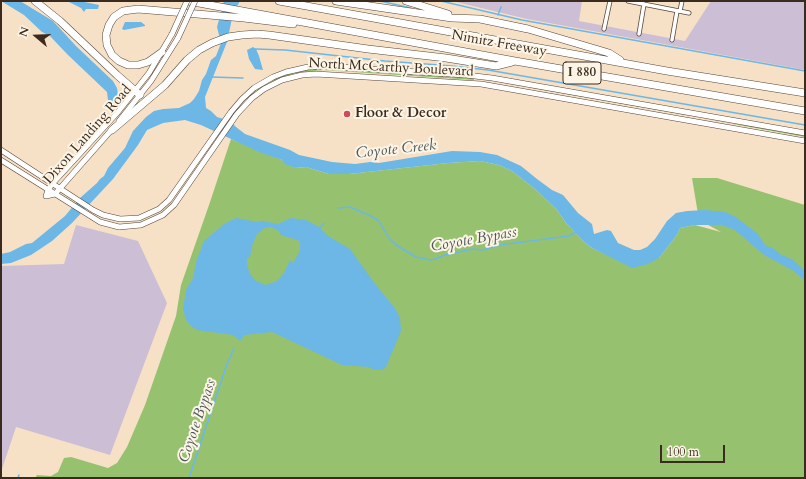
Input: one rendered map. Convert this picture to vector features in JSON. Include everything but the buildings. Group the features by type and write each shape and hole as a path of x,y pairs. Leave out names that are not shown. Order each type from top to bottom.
{"highway":[{"path":"35,1 60,21 137,93"},
{"name":"Nimitz Freeway","path":"187,1 248,15 358,32 515,61 805,111"},
{"name":"Nimitz Freeway","path":"279,1 625,63 805,93"},
{"path":"336,1 452,18 460,17"},
{"path":"406,1 460,17 480,19 528,29 609,53 625,63"},
{"path":"162,52 148,62 138,65 128,65 119,61 112,54 107,45 106,35 108,25 119,14 133,9 211,16 248,15"},
{"path":"112,130 165,85 187,60 199,50 228,37 242,34 257,34 446,58 496,66 515,61"}],"main road":[{"name":"Dixon Landing Road","path":"187,1 162,52 137,93 112,130 55,194 46,196 52,184 118,112 137,93 154,76 178,38 195,1"},
{"name":"North McCarthy Boulevard","path":"55,194 100,222 112,226 141,225 156,219 174,205 242,99 260,84 279,74 301,68 323,66 476,76 805,133"},
{"path":"414,71 414,79"},
{"name":"North McCarthy Boulevard","path":"1,150 92,210 114,218 133,219 152,213 168,200 234,113 264,89 282,80 295,76 322,74 481,84 805,141"},
{"path":"578,100 579,93"},
{"path":"692,121 693,113"},
{"path":"1,160 48,190"},
{"path":"168,200 174,205"}],"street":[{"path":"604,30 610,1"},
{"path":"628,1 689,13"},
{"path":"672,40 682,1"},
{"path":"639,34 644,4"}],"shaded area":[{"path":"452,1 582,1 579,21 685,41 711,1 805,1 805,70 527,19"},
{"path":"76,225 138,241 167,303 110,455 16,427 1,472 1,266 64,264"}],"green space":[{"path":"316,67 474,77 474,80 323,70 295,73 268,83 253,92 257,89 283,74"},
{"path":"532,86 686,114 686,115 532,88"},
{"path":"244,101 235,111 211,146 235,110"},
{"path":"700,118 805,134 805,137"},
{"path":"231,139 282,160 295,168 306,167 329,174 349,174 480,161 499,165 512,171 535,189 557,210 566,223 584,242 592,248 607,255 659,258 677,235 680,228 695,225 721,232 699,220 692,178 717,178 805,205 805,478 35,478 37,475 51,476 58,472 64,458 71,457 108,468 117,463 127,447 145,405 176,316 181,285"}],"water":[{"path":"1,1 20,1 53,21 76,46 113,81 117,88 118,95 113,105 108,100 107,92 50,36 42,32 24,15"},
{"path":"67,1 80,1 99,5 98,9 86,9 84,12 81,8"},
{"path":"224,1 240,1 233,14 227,42 205,97 206,108 217,117 230,121 245,134 290,150 299,155 332,162 355,164 370,162 379,163 452,151 480,152 497,155 521,166 552,190 563,195 578,213 592,224 594,234 607,230 611,231 618,243 634,250 640,250 647,247 655,239 667,221 676,213 705,210 725,212 734,216 757,233 766,246 773,248 780,254 793,260 805,271 805,281 794,271 764,255 735,230 722,225 695,225 680,228 677,235 659,258 648,264 632,268 592,248 584,242 566,223 557,210 535,189 512,171 499,165 480,161 349,174 329,174 306,167 295,168 285,164 282,160 259,152 201,125 185,120 163,123 147,130 113,179 72,223 52,241 31,255 11,263 1,264 1,254 32,243 65,216 80,198 104,176 108,168 125,148 133,131 146,117 154,111 179,108 190,103 194,99 199,91 211,60 216,56 221,43 217,27"},
{"path":"125,22 141,22 145,26 124,30 122,29"},
{"path":"253,47 256,49 263,70 255,69 249,59 247,50"},
{"path":"236,218 278,224 291,218 306,220 319,227 328,236 350,249 375,284 395,308 400,318 401,331 386,367 382,370 375,370 368,367 342,365 272,332 245,335 240,341 233,335 197,330 191,326 186,320 183,309 186,290 193,278 196,262 204,241 224,224","holes":["271,227 279,231 281,235 300,241 300,251 293,263 290,260 284,273 277,281 266,285 256,281 250,274 247,265 247,258 250,257 252,246 257,234 264,228"]}],"waterway":[{"path":"380,1 411,8"},
{"path":"441,1 522,20 805,71"},
{"path":"498,15 501,7"},
{"path":"255,49 285,50 488,70 805,125"},
{"path":"211,77 243,78"},
{"name":"Coyote Bypass","path":"338,208 350,207 371,216 379,221 388,237 396,245 416,257 430,260 472,249 483,250 499,245 569,236 576,232"},
{"name":"Coyote Bypass","path":"319,229 324,223"},
{"name":"Coyote Bypass","path":"189,478 227,364 234,348"}],"place":[{"name":"Floor & Decor","path":"347,114"}],"water label":[{"name":"Coyote Creek","path":"396,150"}]}
